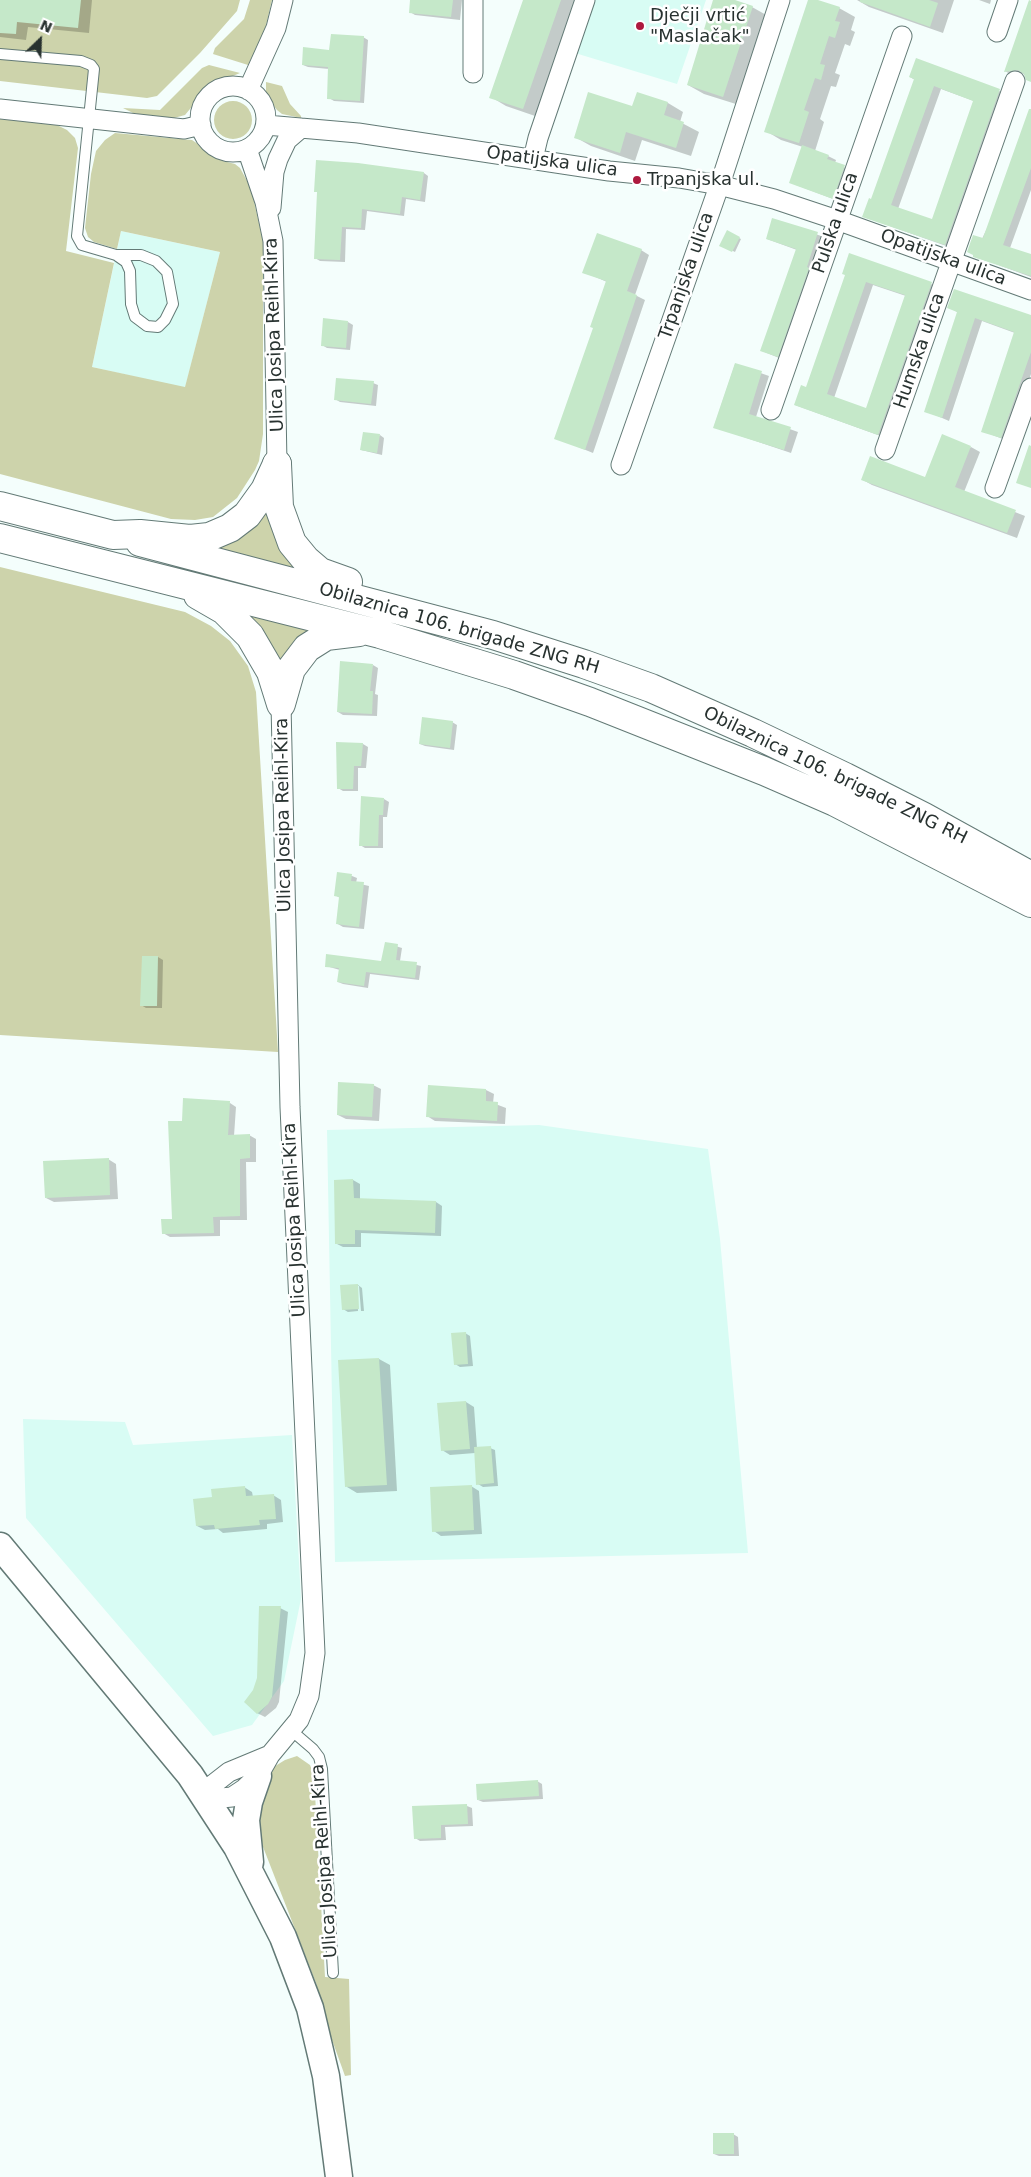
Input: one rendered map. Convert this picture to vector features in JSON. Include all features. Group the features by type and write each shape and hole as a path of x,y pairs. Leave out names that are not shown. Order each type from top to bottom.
{"main road":[{"path":"113,535 140,534 190,539 209,537 230,528 247,515 258,502 278,464"},
{"path":"278,464 279,507 284,526 292,543 306,560 320,572 370,587 385,594 412,613"},
{"name":"Obilaznica 106. brigade ZNG RH","path":"0,506 412,613 584,664 659,692 753,733 924,817 1031,876"},
{"name":"Obilaznica 106. brigade ZNG RH","path":"0,538 380,634 514,675 590,702 764,771 835,802 1031,903"},
{"path":"155,576 206,599 239,623 262,653 271,672 281,704"},
{"path":"281,704 291,670 307,648 326,636 343,633 380,634"},
{"path":"0,1546 177,1759 202,1793 237,1847 283,1937 310,2008 326,2076 339,2177"},
{"path":"254,1880 246,1838 246,1820 249,1802 264,1765"}],"street":[{"path":"248,90 276,28 283,0"},
{"path":"473,0 473,73"},
{"path":"533,159 538,138 585,0"},
{"name":"Trpanjska ulica","path":"621,465 719,185 780,0"},
{"path":"998,32 1008,0"},
{"name":"Pulska ulica","path":"771,410 902,36"},
{"name":"Humska ulica","path":"885,450 1015,82"},
{"path":"228,87 248,90 261,101 265,109 266,125 258,142 247,149 233,153 216,147 208,141 201,125 201,114 210,96 228,87"},
{"path":"0,109 184,129 201,125"},
{"name":"Opatijska ulica","path":"266,125 358,133 719,185 774,198 1031,290"},
{"path":"271,224 272,186 278,159 287,140 301,128"},
{"name":"Ulica Josipa Reihl-Kira","path":"247,149 271,224 275,263 278,464"},
{"path":"995,488 1031,388"},
{"name":"Ulica Josipa Reihl-Kira","path":"202,1793 211,1799 232,1797 244,1790 292,1730 309,1696 315,1653 290,1107 281,704"}],"lane":[{"path":"0,54 81,61 91,65 95,74 88,118 77,236 82,245 116,255 126,262 130,271 131,304 135,317 147,326 158,327 165,320 173,304 167,272 156,261 141,254 116,255"},
{"name":"Ulica Josipa Reihl-Kira","path":"292,1730 313,1749 319,1757 322,1769 333,1973"}],"shaded area":[{"path":"0,0 240,0 237,11 200,53 157,96 147,98 0,81"},
{"path":"250,0 272,0 264,34 248,65 213,54 215,48 244,19"},
{"name":"Dječji vrtić \"Maslačak\"","path":"593,0 706,0 677,84 575,53"},
{"path":"209,65 240,73 209,86 185,115 174,118 154,117 133,113 123,108 160,110 202,68"},
{"path":"266,82 282,86 290,104 301,118 282,114 277,110 266,96"},
{"path":"233,101 240,102 246,107 251,113 251,127 246,133 240,138 233,139 226,138 220,133 215,127 214,120 215,113 220,107 226,102"},
{"path":"0,119 57,125 67,130 75,138 78,148 66,251 114,263 92,367 185,387 220,252 121,231 117,249 94,242 88,237 85,228 91,174 96,151 105,140 115,133 192,140 223,161 235,164 240,168 251,188 263,241 263,434 259,461 255,470 237,498 213,517 195,520 171,519 0,474"},
{"path":"121,231 220,252 185,388 92,367"},
{"path":"266,504 306,574 208,545"},
{"path":"0,567 185,612 211,626 230,641 248,666 256,692 278,1052 0,1035"},
{"path":"231,603 330,628 281,678"},
{"path":"539,1125 708,1149 720,1239 748,1553 335,1562 327,1130"},
{"path":"23,1419 125,1422 133,1445 292,1435 301,1599 284,1681 252,1725 213,1736 26,1518"},
{"path":"297,1756 310,1765 314,1775 325,1977 349,1979 351,2075 345,2076 327,2026 316,1983 258,1834 255,1816 272,1768 285,1760"}],"building":[{"path":"0,0 81,0 78,28 17,22 16,34 0,33"},
{"path":"410,0 453,0 451,17 409,13"},
{"path":"523,0 561,0 523,109 489,98"},
{"path":"713,0 735,0 753,6 723,97 687,85"},
{"path":"808,0 818,0 840,7 835,21 840,22 835,38 829,36 820,64 825,65 821,80 815,78 804,110 809,112 799,143 764,132"},
{"path":"860,0 929,0 938,3 930,27 860,2"},
{"path":"1029,0 1031,1 1031,82 1026,80 1024,74 1018,70 1004,72"},
{"path":"331,34 364,36 360,101 327,99 328,67 302,65 303,47 329,50"},
{"path":"916,58 1000,89 945,245 862,217 869,198 871,199 914,79 909,77","holes":["934,86 973,101 932,219 891,205"]},
{"path":"588,92 632,106 637,92 668,102 664,115 684,122 676,148 626,132 620,153 574,138"},
{"path":"1029,109 1031,109 1031,168 1003,245 1031,254 1031,276 973,257 973,255 967,252 973,235 983,238"},
{"path":"802,145 829,155 827,159 845,165 833,199 789,183"},
{"path":"316,160 358,163 424,172 420,200 402,197 400,214 362,209 361,228 342,227 340,260 314,259 317,192 314,192"},
{"path":"772,218 818,232 807,267 809,268 778,357 760,351 796,249 766,239"},
{"path":"727,230 740,237 732,252 719,246"},
{"path":"597,233 642,249 627,291 637,295 585,450 554,439 593,328 590,327 606,281 582,273"},
{"path":"849,253 932,282 878,435 794,405 801,385 806,387 845,275 842,274","holes":["866,282 905,295 866,408 827,394"]},
{"path":"954,289 1031,315 1031,352 1001,438 981,432 1014,332 975,318 942,418 924,412 957,312 947,308"},
{"path":"323,318 348,321 346,348 321,346"},
{"path":"735,363 762,371 749,414 791,427 784,450 713,428"},
{"path":"336,378 374,381 371,404 334,400"},
{"path":"363,432 380,434 377,453 360,450"},
{"path":"942,434 971,446 955,487 1016,510 1007,533 861,480 870,456 925,477"},
{"path":"1029,445 1031,446 1031,488 1016,483"},
{"path":"340,661 373,664 370,691 373,691 372,714 337,712"},
{"path":"422,717 453,721 450,748 419,744"},
{"path":"336,742 363,743 361,766 354,766 353,789 337,789"},
{"path":"361,796 384,798 383,815 379,815 378,846 359,846"},
{"path":"337,872 352,874 351,881 364,882 359,927 336,924 339,897 334,896"},
{"path":"385,942 398,944 396,960 417,962 415,978 366,972 364,986 337,982 339,968 325,967 326,954 381,961"},
{"path":"142,956 158,956 157,1006 140,1006"},
{"path":"338,1082 374,1084 372,1117 337,1115"},
{"path":"428,1085 486,1089 486,1101 498,1102 497,1121 426,1117"},
{"path":"183,1098 230,1101 228,1135 250,1134 250,1158 240,1159 240,1216 213,1217 214,1233 162,1234 161,1219 172,1219 168,1121 182,1121"},
{"path":"109,1158 110,1195 45,1198 43,1161"},
{"path":"353,1179 354,1198 436,1201 435,1233 355,1230 355,1244 335,1244 334,1180"},
{"path":"358,1284 359,1309 342,1310 340,1285"},
{"path":"466,1332 468,1364 454,1365 451,1333"},
{"path":"379,1358 387,1485 345,1487 338,1360"},
{"path":"466,1401 470,1449 441,1451 437,1403"},
{"path":"491,1446 494,1483 476,1485 474,1447"},
{"path":"472,1485 474,1530 432,1532 430,1487"},
{"path":"245,1486 246,1496 274,1494 276,1519 259,1520 260,1525 215,1529 214,1525 196,1526 193,1499 212,1497 211,1489"},
{"path":"259,1606 281,1606 272,1697 268,1704 257,1714 244,1702 253,1690 257,1678"},
{"path":"538,1780 539,1796 477,1800 476,1784"},
{"path":"467,1804 468,1824 441,1825 441,1838 414,1839 412,1806"},
{"path":"713,2133 734,2133 734,2154 713,2154"}],"place":[{"name":"Dječji vrtić \"Maslačak\"","path":"640,26"},
{"name":"Trpanjska ul.","path":"637,180"}]}
